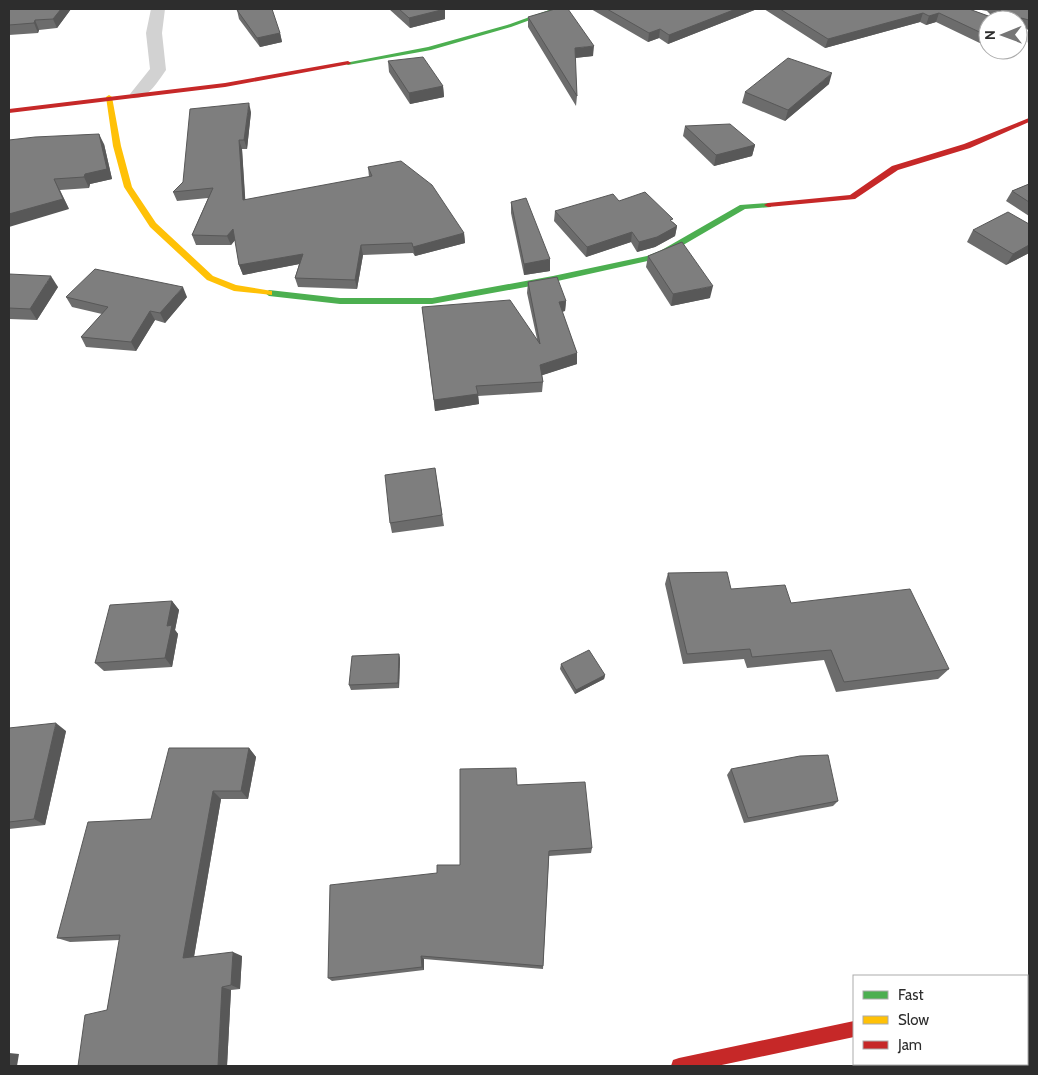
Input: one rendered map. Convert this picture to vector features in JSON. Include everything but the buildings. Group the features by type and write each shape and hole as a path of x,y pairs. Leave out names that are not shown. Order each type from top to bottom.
{"street":[{"path":"138,94 158,70 154,33 158,9"},
{"path":"9,111 109,97 225,85 429,49 509,26 557,9"},
{"path":"109,97 117,146 128,186 153,225 192,263 210,278 234,288 340,301 432,301 553,279 650,258 663,254 743,207 852,198 895,168 967,146 1029,120"},
{"path":"679,1066 853,1029"}],"traffic: fast":[{"path":"348,63 429,49 509,26 557,9"},
{"path":"269,293 340,301 432,301 553,279 649,258 663,253 743,207 768,205"}],"traffic: slow":[{"path":"109,97 117,146 128,187 153,225 210,278 234,288 269,293"}],"traffic: jam":[{"path":"9,111 225,85 348,63"},
{"path":"768,205 852,197 895,168 967,146 1029,120"},
{"path":"679,1066 853,1029"}]}
